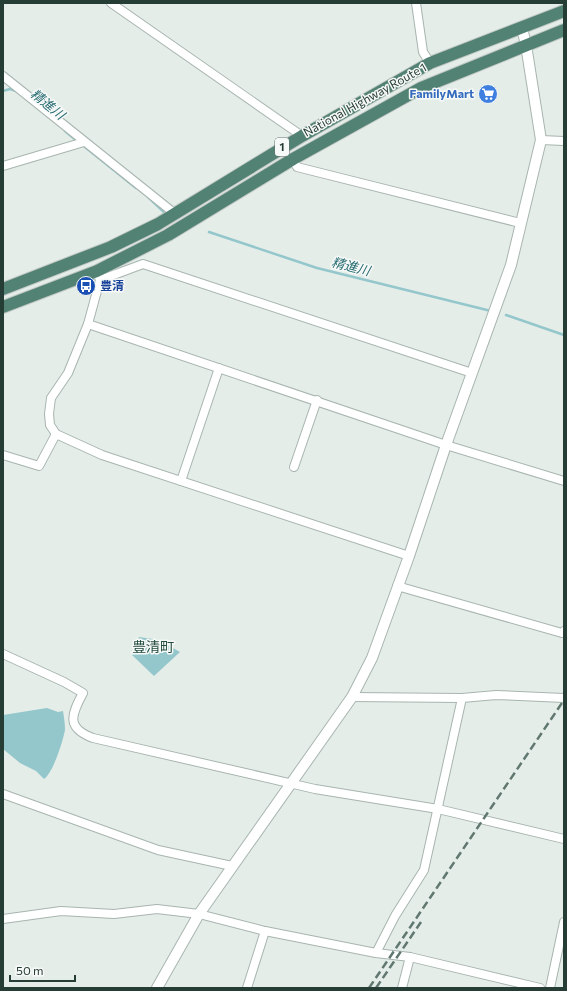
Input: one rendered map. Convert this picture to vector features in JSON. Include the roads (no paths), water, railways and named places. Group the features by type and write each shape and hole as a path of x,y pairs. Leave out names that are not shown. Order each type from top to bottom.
{"highway":[{"name":"National Highway Route 1","path":"3,289 111,247 158,224 302,136 430,63 564,11"},
{"name":"National Highway Route 1","path":"3,307 99,275 293,159 421,88 526,44 564,30"}],"street":[{"path":"111,3 302,136"},
{"path":"416,3 423,52 430,63"},
{"path":"157,988 199,914 352,697 372,658 409,556 446,445 511,265 541,140 526,44 522,28"},
{"path":"3,76 84,142 155,196 174,213"},
{"path":"541,140 564,141"},
{"path":"3,166 84,142"},
{"path":"293,159 297,167 520,223"},
{"path":"409,556 275,510 102,455 56,434 50,425 49,414 51,398 68,373 88,324 99,275 143,264 472,373"},
{"path":"88,324 317,400 446,445 564,481"},
{"path":"180,481 219,368"},
{"path":"294,467 317,400"},
{"path":"3,455 39,466 56,434"},
{"path":"397,586 562,633 564,631"},
{"path":"3,654 64,682 83,693 73,712 73,722 80,733 93,738 291,782 315,789 438,809 564,839"},
{"path":"352,697 462,698 496,695 564,698"},
{"path":"376,953 395,916 424,870 462,698"},
{"path":"3,794 158,850 232,866"},
{"path":"3,919 61,911 114,914 157,909 199,914 265,931 376,953 410,957 540,988"},
{"path":"550,988 564,922"},
{"path":"247,988 265,931"},
{"path":"402,988 410,957"}],"water":[{"path":"139,637 159,640 180,652 154,676 132,655"},
{"path":"47,708 58,712 63,711 65,730 54,764 44,779 36,771 20,763 3,749 3,715"}],"waterway":[{"name":"精進川","path":"3,91 10,89 16,91"},
{"name":"精進川","path":"65,131 77,141"},
{"name":"精進川","path":"85,147 136,188"},
{"name":"精進川","path":"148,197 166,214"},
{"name":"精進川","path":"209,232 317,268 491,311"},
{"name":"精進川","path":"506,315 564,335"}],"railway":[{"path":"369,988 564,700"},
{"path":"376,988 421,922"}],"place":[{"name":"FamilyMart","path":"488,94"},
{"name":"豊清","path":"86,286"}],"district":[{"name":"豊清町","path":"153,647"}]}
